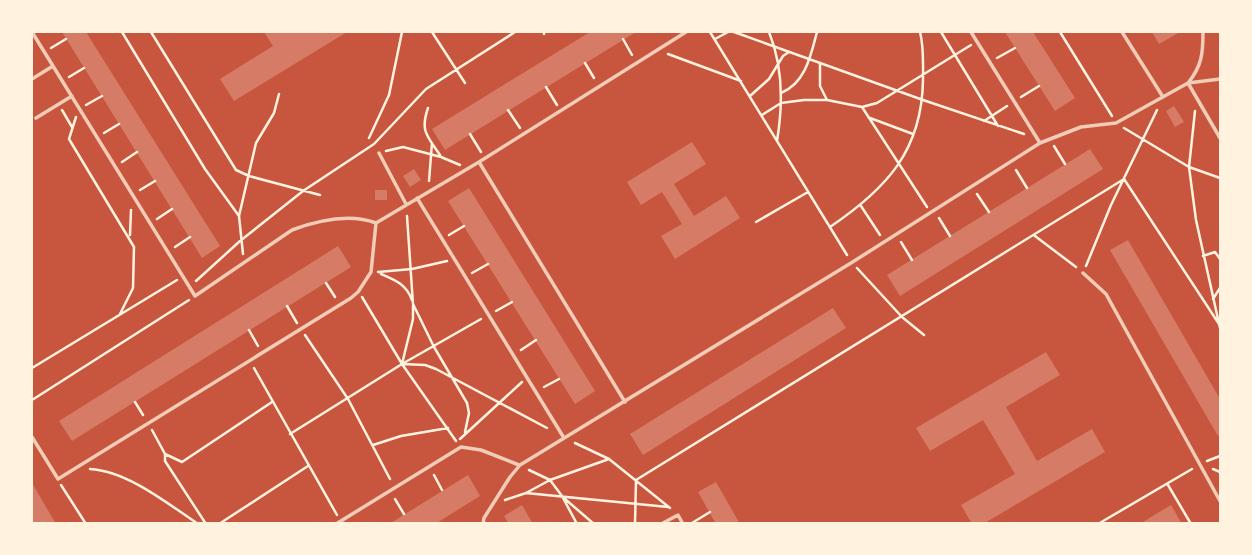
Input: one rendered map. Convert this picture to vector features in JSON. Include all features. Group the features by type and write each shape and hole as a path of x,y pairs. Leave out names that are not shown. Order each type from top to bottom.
{"lane":[{"path":"32,32 195,296 292,230 307,225 355,218 376,223 686,32"},
{"path":"971,32 1039,141"},
{"path":"1122,32 1163,97"},
{"path":"483,523 520,465 897,234 1011,162 1039,141 1081,127 1116,123 1188,83 1198,72 1203,56 1203,32"},
{"path":"32,79 53,66"},
{"path":"1188,83 1220,79"},
{"path":"1188,83 1220,138"},
{"path":"36,118 72,96"},
{"path":"379,153 406,204"},
{"path":"479,162 625,402"},
{"path":"416,198 564,438"},
{"path":"32,437 58,479 263,353 358,292 371,272 376,223"},
{"path":"1083,273 1106,294 1220,500"},
{"path":"338,522 461,447 481,450 520,465"},
{"path":"663,523 678,515 683,523"}],"path":[{"path":"122,32 205,169 239,216"},
{"path":"151,32 236,170 320,195"},
{"path":"369,138 388,95 402,32"},
{"path":"432,32 465,83"},
{"path":"189,286 303,191 374,144 426,89 515,32"},
{"path":"710,32 852,262 902,317 924,335"},
{"path":"715,39 728,32"},
{"path":"734,32 1039,141"},
{"path":"769,32 778,66 781,93 777,141"},
{"path":"781,93 800,78 810,61 817,32"},
{"path":"830,227 861,206 877,191 898,164 913,134 923,100 920,32"},
{"path":"941,32 998,126"},
{"path":"1061,32 1116,123 1189,167 1220,178"},
{"path":"44,53 66,39"},
{"path":"623,40 636,63"},
{"path":"762,115 781,103 827,100 862,107 877,103 977,41"},
{"path":"990,62 1015,48"},
{"path":"657,50 741,81"},
{"path":"750,96 769,79 783,56 789,52"},
{"path":"585,63 598,86"},
{"path":"820,64 820,86 827,100"},
{"path":"62,81 84,68"},
{"path":"546,87 560,110"},
{"path":"244,264 239,216 256,143 274,113 279,94"},
{"path":"102,96 79,109 69,138 130,238"},
{"path":"1035,236 1083,273 1163,97"},
{"path":"1197,98 1189,167 1203,256 1220,326"},
{"path":"58,104 72,127"},
{"path":"862,107 898,164 950,236"},
{"path":"428,108 423,123 424,132 441,157"},
{"path":"508,110 524,134"},
{"path":"869,118 913,134"},
{"path":"97,138 119,124"},
{"path":"470,134 485,158"},
{"path":"1050,139 1065,164"},
{"path":"430,190 428,178 432,143"},
{"path":"379,153 403,147 441,157 468,168"},
{"path":"115,166 137,152"},
{"path":"1011,162 1027,188"},
{"path":"636,480 1124,179"},
{"path":"1124,179 1220,326"},
{"path":"120,314 133,288 134,255 130,238 132,194 155,181"},
{"path":"972,187 989,212"},
{"path":"756,222 808,192"},
{"path":"402,364 413,319 406,204"},
{"path":"861,206 884,242"},
{"path":"150,223 172,209"},
{"path":"442,239 464,226"},
{"path":"897,234 912,260"},
{"path":"168,251 190,237"},
{"path":"1203,256 1214,252 1220,259"},
{"path":"371,272 412,269 455,259"},
{"path":"465,277 488,264"},
{"path":"377,272 399,282 408,290 434,347 467,403 469,413 465,432"},
{"path":"32,368 183,277"},
{"path":"326,282 340,305"},
{"path":"1212,299 1220,288"},
{"path":"358,292 402,364 461,447"},
{"path":"32,400 195,296"},
{"path":"290,434 402,364 512,302"},
{"path":"287,306 348,399 404,514"},
{"path":"249,330 263,353"},
{"path":"513,355 536,340"},
{"path":"250,361 338,522"},
{"path":"402,364 425,365 609,459 678,515"},
{"path":"457,442 527,377"},
{"path":"536,392 559,379"},
{"path":"135,402 165,454 165,461 206,523"},
{"path":"165,454 182,461 272,402"},
{"path":"372,445 401,436 448,428"},
{"path":"1098,523 1168,485 1200,464 1220,456"},
{"path":"492,505 609,459"},
{"path":"520,465 550,480 577,523"},
{"path":"219,523 308,467"},
{"path":"429,467 442,491"},
{"path":"76,468 100,470 140,486 198,523"},
{"path":"58,479 86,523"},
{"path":"635,523 636,480"},
{"path":"1168,485 1191,523"},
{"path":"526,493 668,507"},
{"path":"562,496 594,523"},
{"path":"691,523 710,512"}],"building":[{"path":"62,32 86,32 220,246 202,258"},
{"path":"264,32 347,32 234,101 220,79 273,46"},
{"path":"590,32 636,32 445,150 432,129"},
{"path":"1005,32 1033,32 1075,98 1055,111"},
{"path":"1152,32 1180,32 1159,44"},
{"path":"1174,106 1184,122 1175,127 1166,111"},
{"path":"692,142 706,164 674,184 694,216 726,196 740,218 675,259 661,236 682,224 662,192 641,205 627,182"},
{"path":"1090,149 1103,169 900,296 887,275"},
{"path":"414,169 421,180 410,187 403,176"},
{"path":"469,188 595,391 575,404 448,201"},
{"path":"375,190 387,190 387,200 375,200"},
{"path":"1128,240 1220,399 1218,436 1110,250"},
{"path":"338,246 351,267 72,441 59,421"},
{"path":"833,308 846,328 643,455 630,434"},
{"path":"1046,352 1060,375 1006,407 1037,461 1092,429 1105,452 983,524 972,524 961,505 1015,474 983,420 930,451 916,428"},
{"path":"468,475 480,496 435,524 389,524"},
{"path":"716,482 740,524 716,524 698,492"},
{"path":"32,483 56,524 32,524"},
{"path":"522,505 533,524 509,524 504,516"},
{"path":"1171,505 1182,524 1140,524 1151,517"}]}
